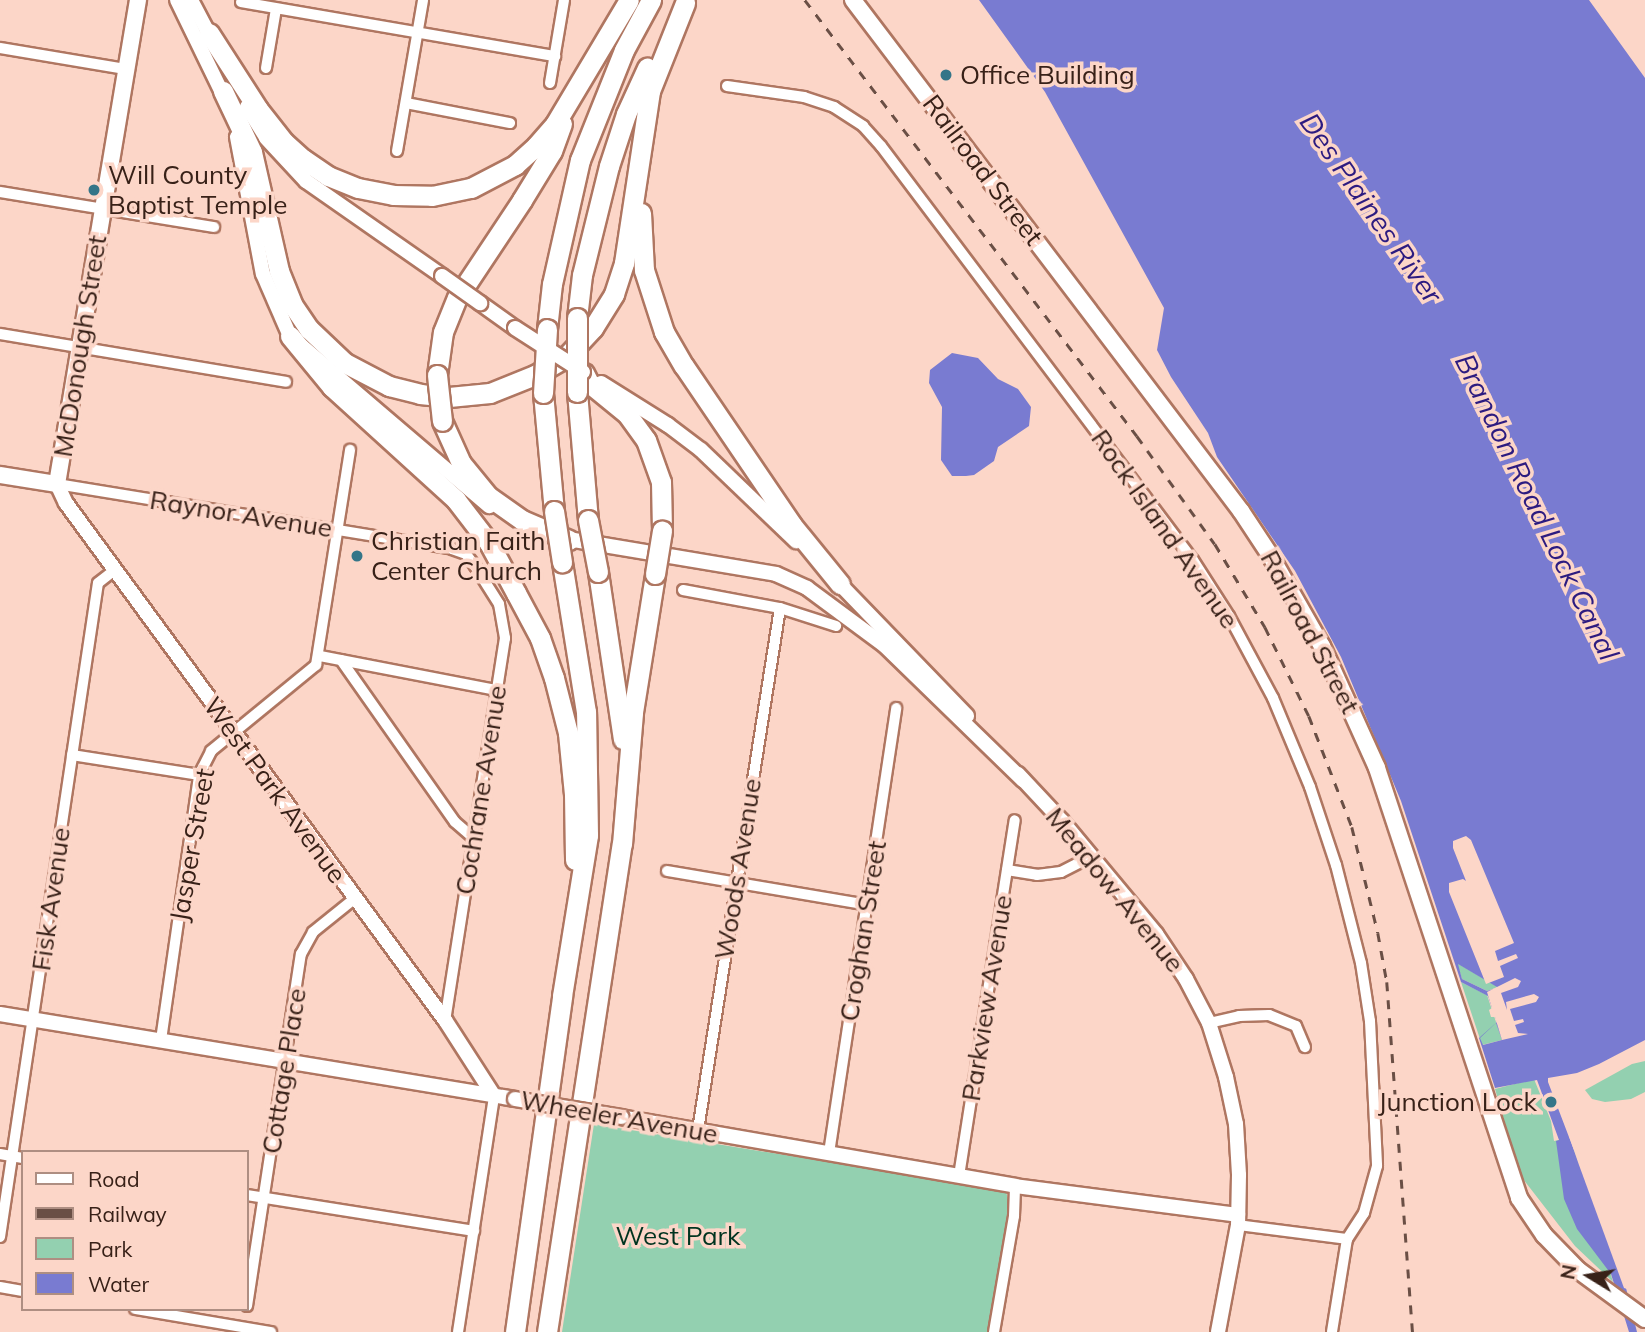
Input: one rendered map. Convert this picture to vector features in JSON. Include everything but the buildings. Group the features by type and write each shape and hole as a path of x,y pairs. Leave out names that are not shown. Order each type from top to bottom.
{"highway":[{"path":"209,33 258,109 284,142 328,176 358,188 393,195 432,196 471,188 515,165 555,124 629,0"},
{"path":"515,1332 562,996 589,835 586,712 554,511 543,394 547,329 552,284 580,160 624,50 651,0"},
{"path":"223,91 252,152 282,279 309,329 329,350 369,378 403,390 429,395 468,396 505,388 565,358 593,328 614,294 624,263 650,91 686,2"},
{"path":"627,771 588,520 577,392 577,318 594,220 617,140 648,66 686,2"},
{"path":"568,103 551,151 522,201 457,298 443,332 437,375 442,421 461,463 488,496 522,520 569,540"},
{"path":"642,133 641,223 644,270 664,332 792,525 840,583"},
{"path":"290,336 332,387 456,500 489,543 540,638 554,678 568,733 574,794 575,855 562,996"},
{"path":"547,1332 622,844 627,771 662,531 661,482 646,440 627,414 589,383 584,373"}],"main road":[{"name":"McDonough Street","path":"57,484 138,0"},
{"name":"Railroad Street","path":"853,0 1241,511 1298,601 1348,700 1377,768 1519,1198 1550,1241 1578,1270 1642,1317"},
{"name":"Raynor Avenue","path":"0,475 57,484"}],"street":[{"path":"177,0 223,91 243,156 263,275 290,336 497,512 541,532 569,540 776,574 807,588 884,645 1023,780"},
{"path":"191,0 236,90 266,138 286,162 328,198 515,328 668,425 701,450 840,583 934,679 1023,780"},
{"path":"397,151 423,0"},
{"path":"550,83 564,0"},
{"path":"241,2 282,6 555,56"},
{"path":"267,68 282,6"},
{"path":"0,48 126,69"},
{"name":"Rock Island Avenue","path":"727,86 804,97 834,107 863,126 881,146 1160,516 1229,615 1273,698 1310,787 1336,865 1361,962 1370,1021 1377,1166 1364,1213 1347,1239 1332,1332"},
{"path":"405,103 510,123"},
{"path":"0,192 214,227"},
{"path":"0,334 286,382"},
{"path":"350,450 320,656 497,690"},
{"name":"Raynor Avenue","path":"57,484 452,549 466,554 475,566"},
{"name":"West Park Avenue","path":"57,484 66,503 445,1020 494,1096"},
{"name":"Cochrane Avenue","path":"445,1020 505,638 499,604 475,566"},
{"name":"Fisk Avenue","path":"0,1237 18,1157 33,1019 98,583 116,569"},
{"path":"683,590 780,608 836,626"},
{"name":"Woods Avenue","path":"698,1130 780,608"},
{"name":"Jasper Street","path":"161,1040 200,775 211,751 316,665 320,656"},
{"path":"341,660 455,822 472,838"},
{"name":"Croghan Street","path":"829,1153 896,708"},
{"path":"72,755 200,775"},
{"name":"Meadow Avenue","path":"1023,780 1062,821 1156,934 1186,979 1209,1023 1226,1077 1236,1124 1238,1220 1218,1332"},
{"name":"Parkview Avenue","path":"959,1175 1015,820"},
{"path":"1007,870 1037,875 1061,872 1090,857"},
{"path":"667,871 867,905"},
{"name":"Cottage Place","path":"248,1296 301,954 313,932 354,899"},
{"name":"Wheeler Avenue","path":"0,1014 698,1130 1015,1186 1347,1239"},
{"path":"1209,1023 1239,1016 1269,1015 1296,1026 1305,1047"},
{"path":"458,1332 494,1096"},
{"path":"0,1154 18,1157"},
{"path":"994,1332 1014,1216 1015,1186"},
{"path":"248,1195 474,1231"},
{"path":"0,1287 21,1290"},
{"path":"145,1311 243,1330 271,1332"},
{"name":"Cottage Place","path":"243,1330 246,1311"}],"green space":[{"path":"1457,963 1498,987 1487,991 1462,979"},
{"path":"1461,982 1487,995 1502,1040 1482,1045"},
{"path":"1645,1061 1645,1092 1631,1099 1605,1102 1592,1099 1585,1090 1632,1064"},
{"path":"1534,1079 1551,1121 1554,1141 1559,1140 1576,1151 1613,1282 1575,1246 1520,1175 1495,1089"},
{"name":"West Park","path":"594,1124 1006,1191 1010,1209 990,1332 562,1332"}],"water":[{"path":"979,0 1589,0 1645,78 1645,1040 1577,1073 1548,1078 1625,1284 1637,1332 1629,1332 1611,1274 1577,1229 1564,1199 1556,1141 1559,1140 1537,1080 1495,1088 1479,1038 1497,1022 1488,996 1461,982 1401,801 1341,657 1295,571 1217,457 1208,433 1171,377 1157,350 1164,308 1045,92","holes":["1458,964 1497,987 1497,988 1487,991 1462,979","1496,1023 1502,1040 1483,1045 1480,1038"]},
{"path":"952,353 978,358 998,379 1018,389 1031,407 1029,426 998,447 994,461 974,475 952,476 941,460 942,407 929,383 930,370"}],"pier":[{"path":"1466,836 1471,840 1514,943 1495,951 1498,961 1516,954 1518,958 1500,966 1504,977 1486,984 1449,892 1449,883 1463,879 1466,881 1453,848 1453,841"},
{"path":"1515,978 1521,981 1518,987 1501,993 1507,1010 1506,1002 1534,994 1539,997 1536,1002 1510,1009 1514,1021 1523,1019 1524,1022 1515,1025 1518,1033 1528,1034 1502,1040 1495,1017 1491,1017 1489,1010 1492,1008 1487,992"},
{"path":"1571,1132 1630,1290 1624,1288 1569,1136"}],"railway":[{"path":"805,0 1137,436 1215,544 1265,627 1309,716 1352,827 1387,982 1413,1332"}],"place":[{"name":"Office Building","path":"946,75"},
{"name":"Will County Baptist Temple","path":"94,190"},
{"name":"Christian Faith Center Church","path":"357,556"},
{"name":"Junction Lock","path":"1551,1102"}],"water label":[{"name":"Des Plaines River","path":"1371,208"},
{"name":"Brandon Road Lock Canal","path":"1537,507"}]}
